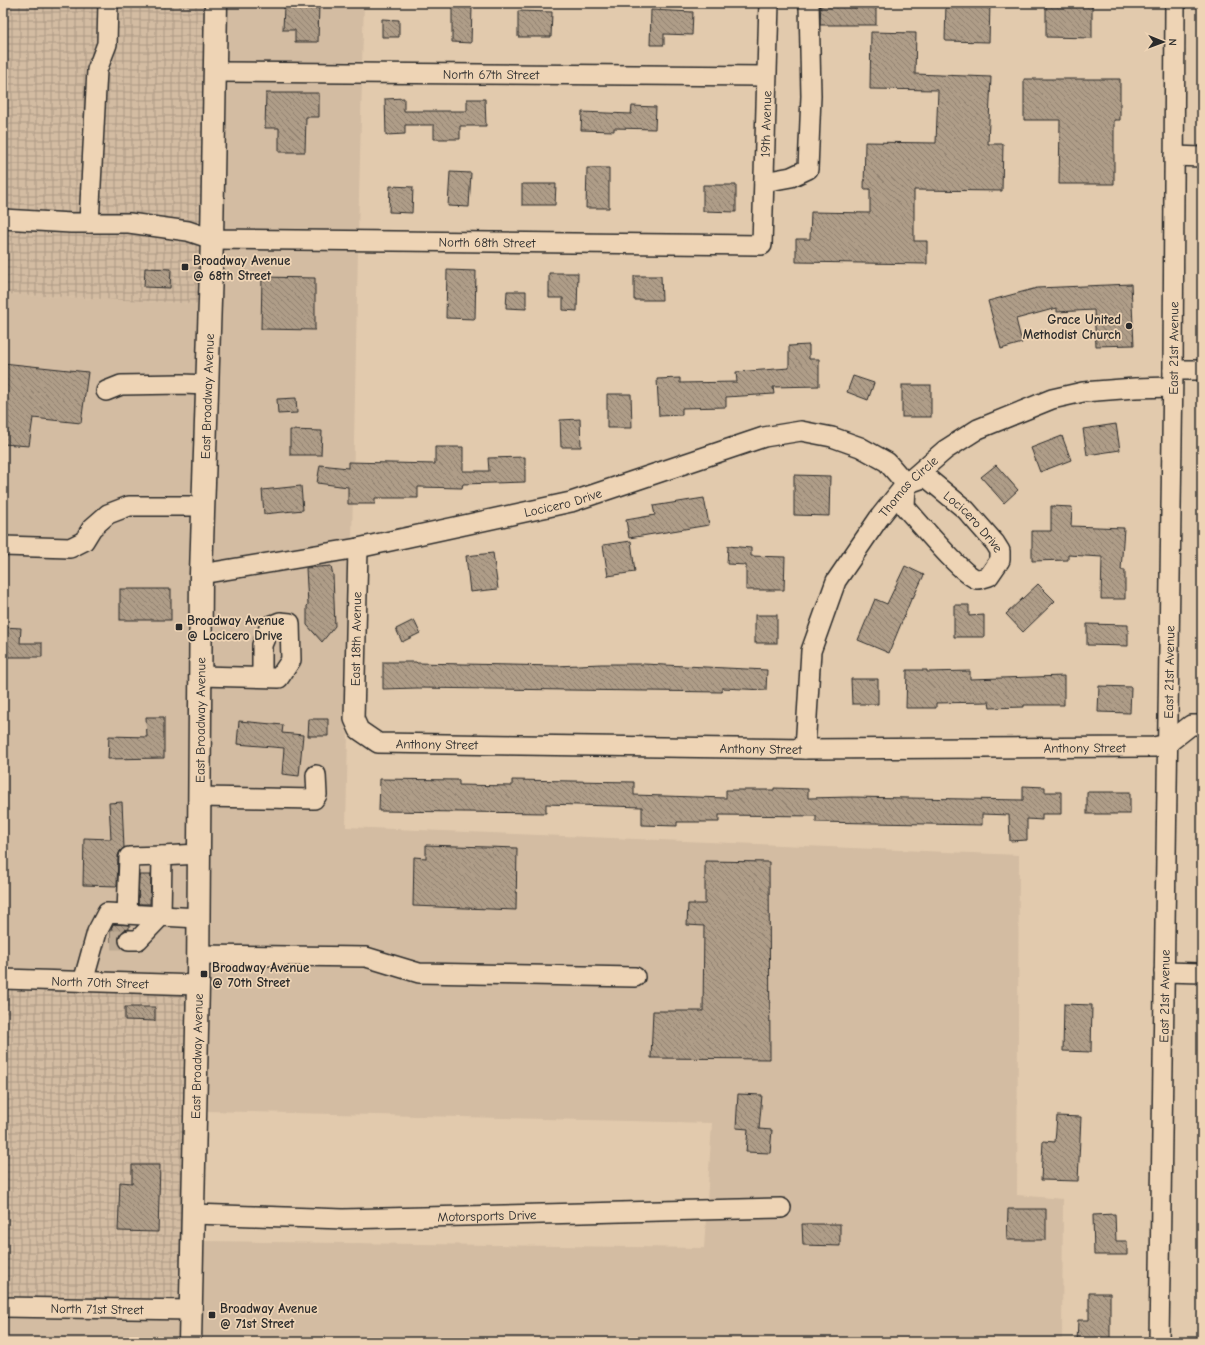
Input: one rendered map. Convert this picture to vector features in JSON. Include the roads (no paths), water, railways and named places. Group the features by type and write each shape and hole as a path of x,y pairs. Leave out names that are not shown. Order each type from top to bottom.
{"main road":[{"name":"East Broadway Avenue","path":"190,1342 198,985 200,574 212,239 216,3"}],"street":[{"path":"89,223 97,70 107,44 108,3"},
{"name":"19th Avenue","path":"762,245 769,3"},
{"path":"764,182 791,177 808,169 811,96 809,3"},
{"name":"East 21st Avenue","path":"1159,1342 1173,378 1175,3"},
{"name":"North 67th Street","path":"215,72 766,76"},
{"path":"1174,156 1202,157"},
{"name":"North 68th Street","path":"3,219 89,223 129,223 188,231 212,239 762,245"},
{"path":"1173,378 1202,370"},
{"name":"Thomas Circle","path":"805,749 811,651 836,581 879,518 906,484 945,450 978,429 1052,399 1084,392 1135,388 1173,378"},
{"path":"106,391 120,385 207,385"},
{"name":"Locicero Drive","path":"200,574 358,548 571,502 764,437 801,431 832,436 860,447 887,462 906,484 905,507 939,546 968,574 978,579 989,576 1000,560 1000,551 996,543 966,510 926,477 906,484"},
{"path":"3,546 70,548 84,541 92,528 108,514 129,506 203,506"},
{"name":"East 18th Avenue","path":"358,548 354,718 359,730"},
{"path":"200,676 262,677"},
{"path":"1167,744 1191,725 1202,725"},
{"name":"Anthony Street","path":"359,730 378,743 805,749 1154,747 1167,744"},
{"path":"199,797 314,799 317,795 316,775"},
{"path":"127,914 129,857 199,854"},
{"path":"162,856 161,916 138,940 111,940 97,932 106,913 127,914 161,916 198,918"},
{"path":"83,982 111,940"},
{"path":"198,955 366,957 419,973 635,977"},
{"path":"1164,972 1202,973"},
{"name":"North 70th Street","path":"3,979 198,985"},
{"name":"Motorsports Drive","path":"193,1214 343,1220 782,1208"},
{"name":"North 71st Street","path":"3,1307 191,1310"}],"tunnel":[{"path":"111,940 129,940"}],"place":[{"name":"Broadway Avenue @ 68th Street","path":"185,267"},
{"name":"Grace United Methodist Church","path":"1129,326"},
{"name":"Broadway Avenue @ Locicero Drive","path":"179,627"},
{"name":"Broadway Avenue @ 70th Street","path":"204,974"},
{"name":"Broadway Avenue @ 71st Street","path":"212,1315"}]}
